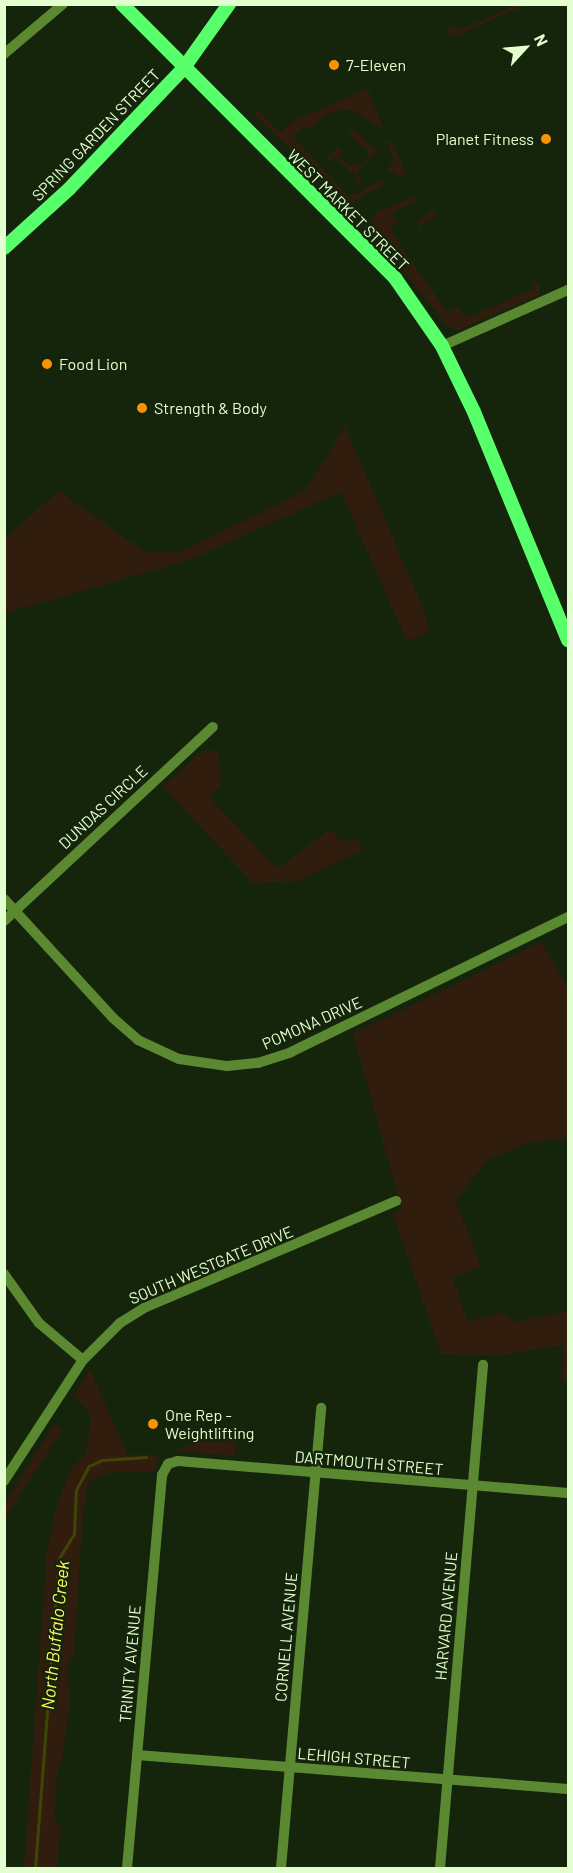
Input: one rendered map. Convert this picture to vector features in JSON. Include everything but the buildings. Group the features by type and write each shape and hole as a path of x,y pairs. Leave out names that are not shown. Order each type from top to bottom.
{"main road":[{"name":"WEST MARKET STREET","path":"122,4 183,69 395,278 442,346 474,412 568,640"},
{"name":"SPRING GARDEN STREET","path":"4,248 65,192 183,69 229,4"}],"street":[{"path":"4,54 63,4"},
{"path":"442,346 568,290"},
{"name":"DUNDAS CIRCLE","path":"4,921 213,727"},
{"name":"POMONA DRIVE","path":"4,899 138,1040 179,1059 228,1066 266,1061 291,1052 568,917"},
{"name":"SOUTH WESTGATE DRIVE","path":"4,1481 83,1360 110,1331 144,1308 396,1201"},
{"path":"4,1274 39,1323 83,1360"},
{"name":"HARVARD AVENUE","path":"440,1869 483,1365"},
{"name":"CORNELL AVENUE","path":"281,1869 321,1408"},
{"name":"DARTMOUTH STREET","path":"168,1464 178,1461 472,1487 568,1493"},
{"name":"TRINITY AVENUE","path":"127,1869 162,1475 168,1464"},
{"name":"LEHIGH STREET","path":"137,1755 447,1782 568,1789"}],"shaded area":[{"path":"516,5 526,5 453,37 447,32 450,25 459,30"},
{"path":"368,89 384,131 355,111 342,109 323,116 309,130 303,126 293,137 348,195 358,194 379,180 385,183 351,204 341,200 254,114 258,110 280,132 299,118"},
{"path":"354,130 383,157 374,153 356,174 363,181 355,186 357,177 335,157 330,162 326,160 338,146 343,151 339,156 350,166 354,162 360,166 370,153 348,134"},
{"path":"392,141 405,172 401,178 388,170 393,160 387,142"},
{"path":"413,196 419,207 413,202 392,213 397,223 390,230 448,313 457,308 469,317 536,288 531,280 540,286 539,295 458,330 448,327 370,228 375,213"},
{"path":"436,208 435,217 421,224 419,233 418,221"},
{"path":"345,426 424,610 429,632 407,641 341,492 189,560 5,613 5,538 59,491 145,552 183,551 306,490"},
{"path":"202,751 219,751 221,784 210,798 277,869 330,829 341,841 358,840 363,850 298,881 253,883 163,787"},
{"path":"541,942 568,988 568,1137 526,1144 488,1160 455,1200 481,1266 453,1278 467,1321 504,1312 515,1322 568,1311 568,1382 562,1382 563,1345 494,1356 441,1354 393,1214 402,1210 353,1034"},
{"path":"90,1370 128,1455 158,1455 155,1472 115,1471 89,1481 83,1513 74,1653 67,1671 70,1701 62,1761 57,1772 55,1819 61,1825 57,1868 24,1868 47,1550 57,1505 71,1469 86,1453 91,1416 74,1395"},
{"path":"55,1423 62,1430 5,1519 5,1503"},
{"path":"236,1424 235,1456 176,1451"}],"waterway":[{"name":"North Buffalo Creek","path":"35,1868 59,1558 74,1534 76,1490 89,1466 102,1460 146,1457"}],"place":[{"name":"7-Eleven","path":"334,65"},
{"name":"Planet Fitness","path":"546,139"},
{"name":"Food Lion","path":"47,364"},
{"name":"Strength & Body","path":"142,408"},
{"name":"One Rep - Weightlifting","path":"153,1424"}]}
